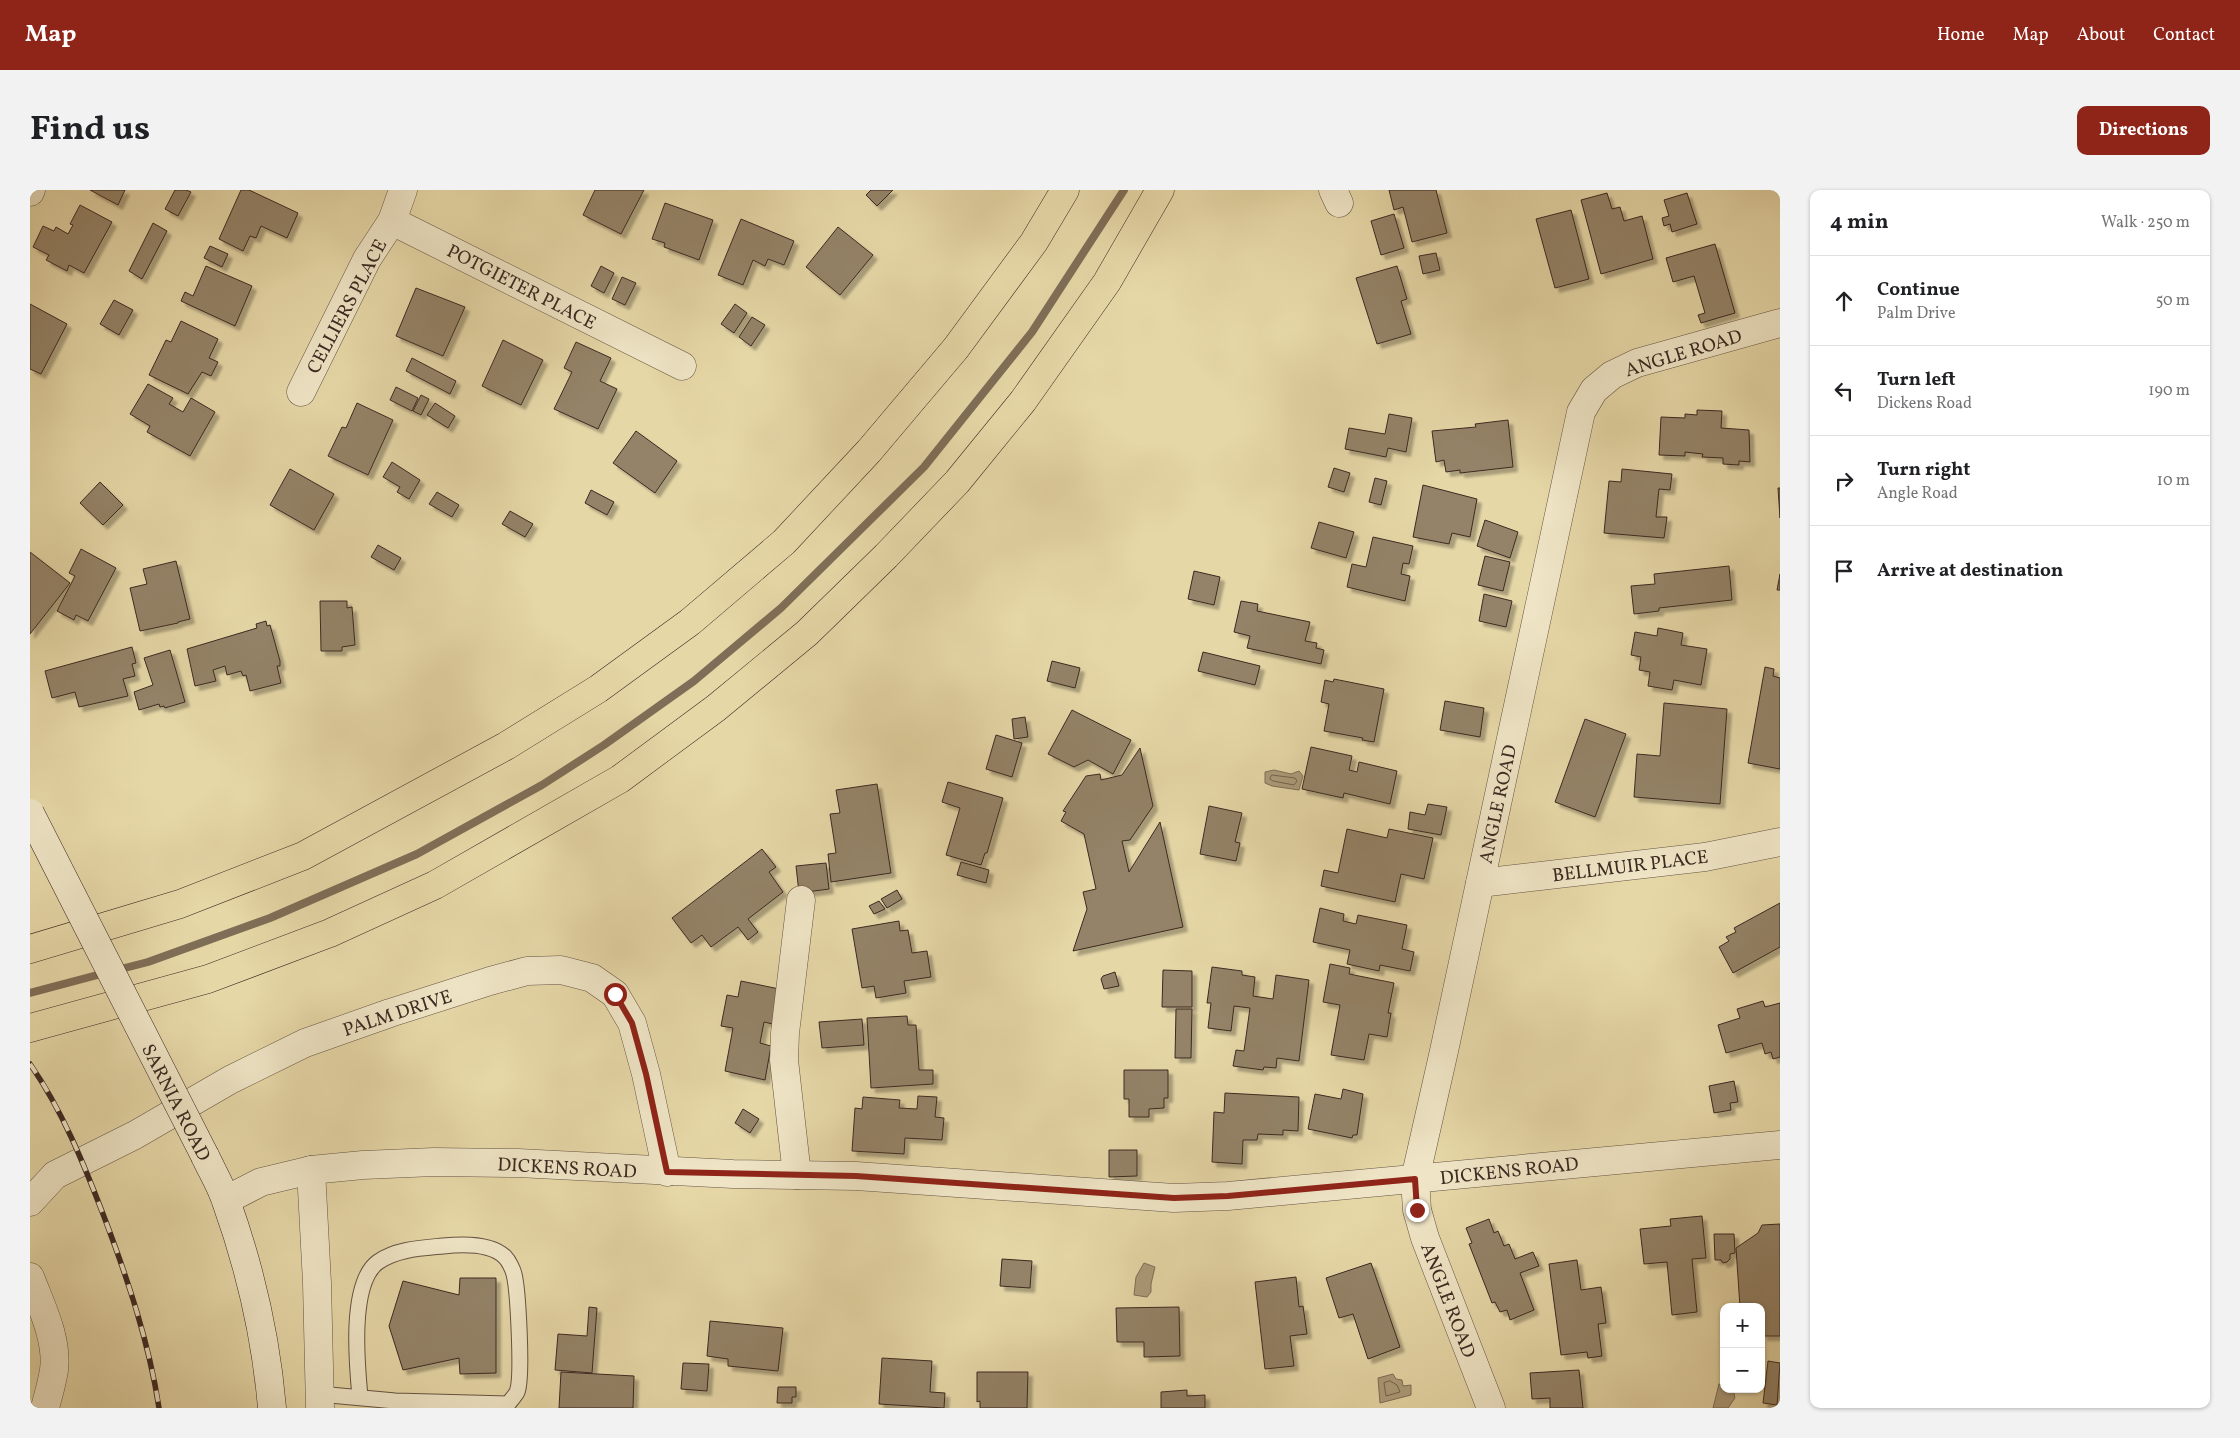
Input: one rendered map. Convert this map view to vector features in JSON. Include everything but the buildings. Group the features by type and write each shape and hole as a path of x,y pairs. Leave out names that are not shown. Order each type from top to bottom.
{"highway":[{"path":"30,949 180,904 303,856 506,746 598,689 690,622 784,542 869,451 956,348 1034,242 1065,190"},
{"path":"30,1028 208,979 330,933 435,885 620,779 716,708 807,633 886,556 957,482 1023,401 1107,282 1160,190"}],"street":[{"path":"392,220 403,190"},
{"name":"POTGIETER PLACE","path":"392,220 682,366"},
{"name":"CELLIERS PLACE","path":"301,392 367,259 392,220"},
{"name":"ANGLE ROAD","path":"1491,1408 1425,1238 1417,1210 1415,1179 1581,412 1594,390 1612,375 1637,363 1780,323"},
{"name":"SARNIA ROAD","path":"30,813 226,1200 252,1285 268,1361 272,1408"},
{"name":"BELLMUIR PLACE","path":"1480,883 1706,857 1780,842"},
{"path":"797,1175 784,1060 785,1033 801,900"},
{"name":"PALM DRIVE","path":"30,1202 55,1175 135,1135 230,1080 305,1043 390,1013 527,971 561,970 592,978 615,994 632,1023 646,1074 667,1172"},
{"name":"DICKENS ROAD","path":"226,1200 261,1182 311,1170 363,1165 434,1162 518,1163 667,1172 856,1176 1174,1198 1228,1196 1780,1145"},
{"path":"311,1170 319,1401"},
{"path":"30,1277 51,1337 54,1352 54,1370 45,1408"}],"lane":[{"path":"319,1401 360,1397 395,1401 508,1404 518,1391 520,1363 514,1273 506,1257 489,1249 463,1244 418,1249 391,1255 377,1262 368,1272 362,1290 357,1319 356,1346 360,1397"}],"water":[{"path":"1274,770 1291,774 1299,771 1303,776 1299,790 1272,786 1265,783 1265,772"},
{"path":"1144,1263 1155,1267 1151,1292 1147,1297 1134,1295 1136,1277"},
{"path":"1393,1374 1396,1379 1402,1380 1403,1386 1411,1385 1411,1395 1380,1403 1378,1378"},
{"path":"1719,1384 1720,1393 1734,1393 1735,1398 1728,1408 1713,1408"}],"waterway":[{"path":"117,970 148,962 270,918 417,854 542,785 604,745 694,681 781,608 924,467 1032,332 1124,190"},
{"path":"30,993 105,973"}],"railway":[{"path":"30,1064 62,1118 80,1156 103,1214 143,1334 159,1408"}],"route":[{"path":"615,994 632,1023 646,1074 667,1172 856,1176 1174,1198 1228,1196 1415,1179 1417,1210"}]}
